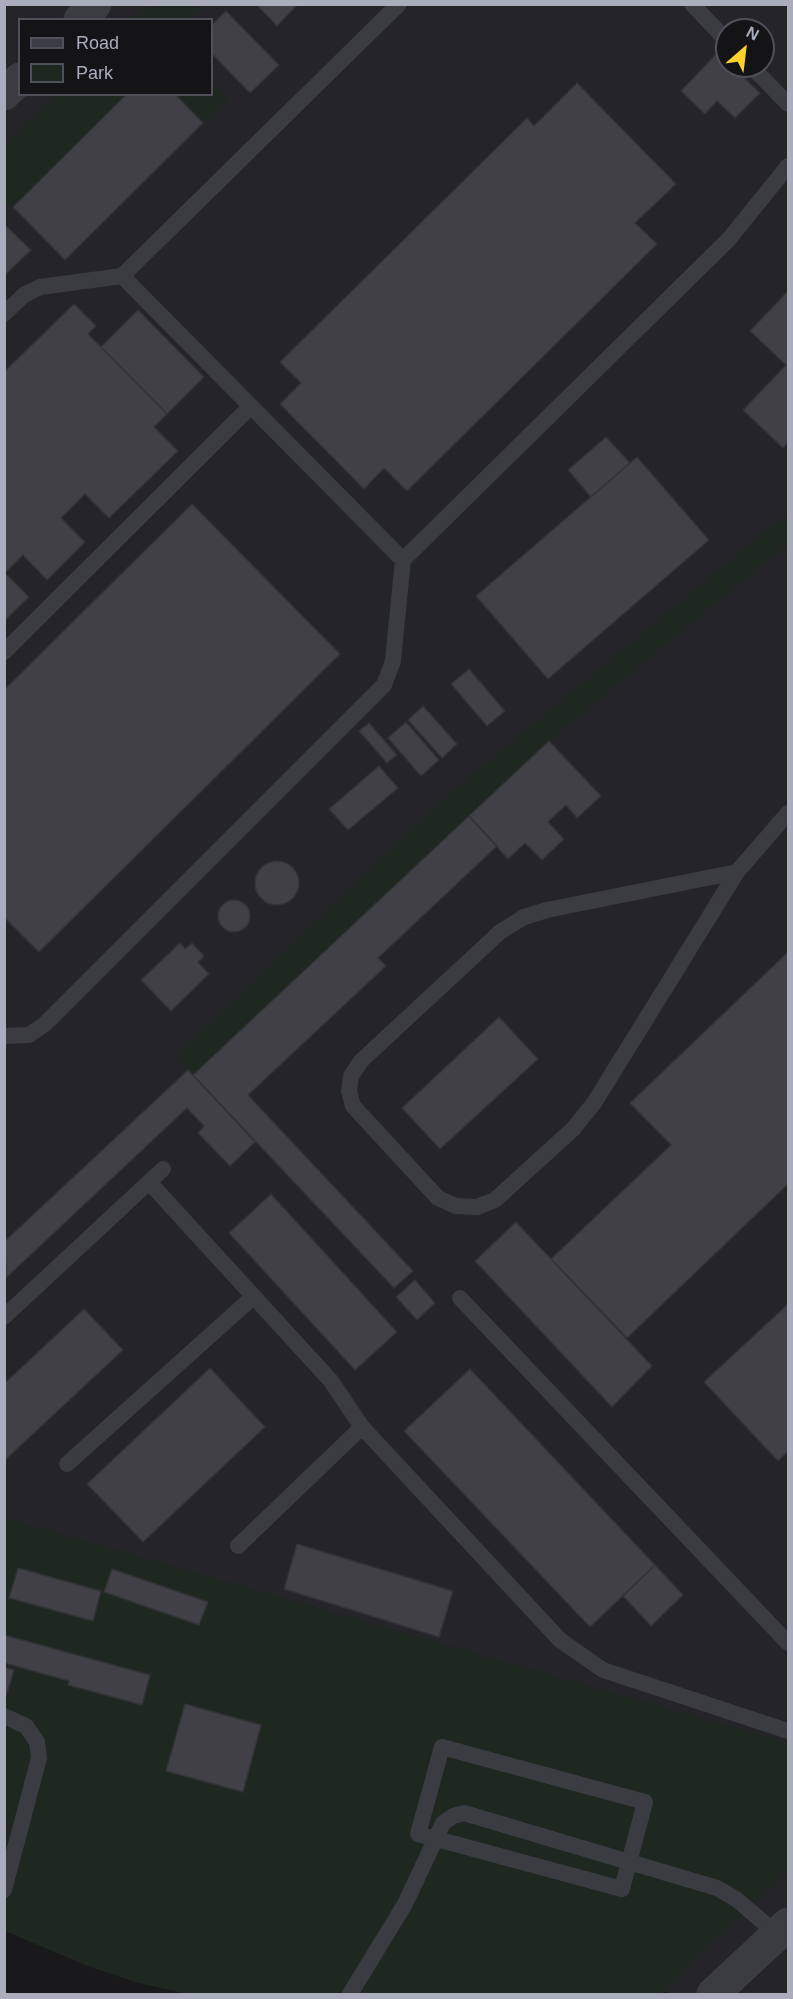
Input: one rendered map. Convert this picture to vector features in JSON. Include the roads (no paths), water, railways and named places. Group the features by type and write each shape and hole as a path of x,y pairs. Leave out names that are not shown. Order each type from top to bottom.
{"street":[{"path":"82,18 95,4"},
{"path":"4,94 18,81"},
{"path":"713,1995 783,1929"}],"lane":[{"path":"4,314 24,295 40,287 122,276 399,4"},
{"path":"692,4 715,28"},
{"path":"763,78 789,104"},
{"path":"4,1036 29,1035 45,1024 384,685 393,661 404,560 729,239 789,166"},
{"path":"122,276 404,560"},
{"path":"4,652 251,406"},
{"path":"737,872 547,910 524,917 500,932 361,1061 351,1076 349,1091 353,1106 438,1198 456,1206 477,1207 495,1200 573,1129 594,1103 737,872 789,813"},
{"path":"4,1317 163,1169"},
{"path":"149,1182 331,1381 362,1427 560,1640 582,1658 603,1670 789,1731"},
{"path":"67,1464 253,1297"},
{"path":"460,1298 789,1643"},
{"path":"238,1546 362,1427"},
{"path":"4,1716 26,1726 37,1742 39,1758 4,1890"},
{"path":"442,1747 645,1802 622,1889 435,1838 418,1834 442,1747"},
{"path":"350,1995 405,1904 443,1823 453,1816 464,1813 630,1860 717,1888 783,1929"}]}
